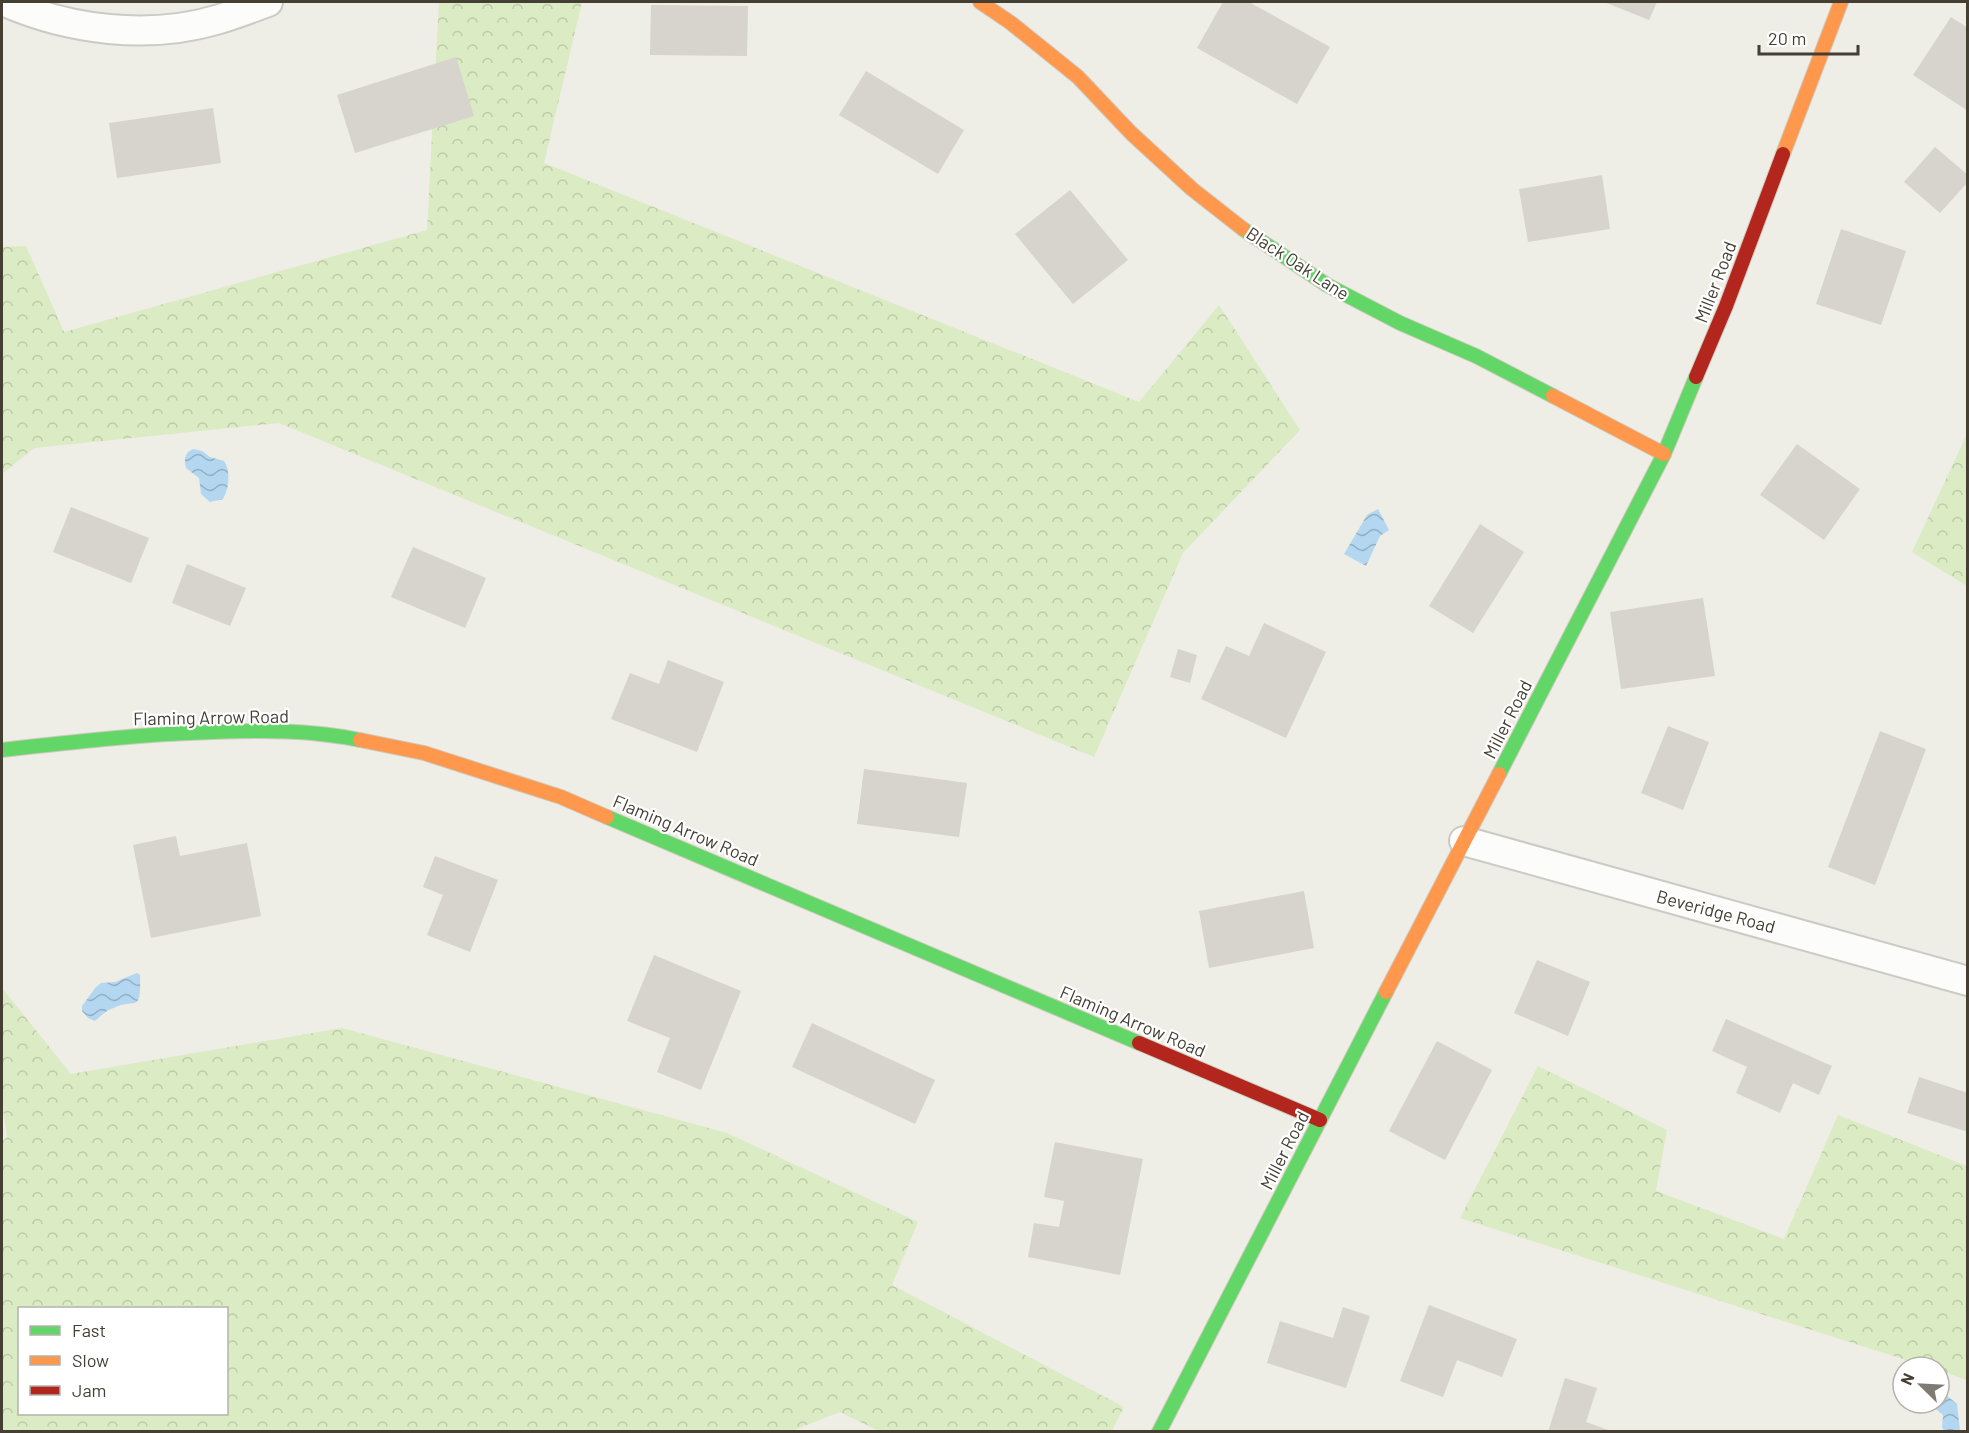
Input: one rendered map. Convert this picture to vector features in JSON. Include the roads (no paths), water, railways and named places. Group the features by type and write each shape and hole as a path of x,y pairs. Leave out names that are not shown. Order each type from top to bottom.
{"street":[{"path":"5,2 67,22 121,30 172,28 215,20 268,2"},
{"name":"Black Oak Lane","path":"980,2 1011,23 1078,77 1131,133 1192,189 1257,240 1337,291 1400,323 1476,356 1664,454"},
{"name":"Miller Road","path":"1159,1431 1664,454 1726,306 1841,2"},
{"name":"Flaming Arrow Road","path":"2,750 183,733 267,730 342,736 424,753 561,797 1320,1120"},
{"name":"Beveridge Road","path":"1464,841 1968,981"}],"water":[{"path":"193,449 224,461 228,469 228,480 223,499 210,502 201,494 199,478 185,465 186,455"},
{"path":"1378,509 1389,530 1380,536 1366,566 1344,554 1367,515"},
{"path":"137,973 140,975 138,1000 119,1005 95,1021 88,1018 82,1011 82,1006 101,983 115,982"},
{"path":"1951,1399 1957,1404 1960,1431 1944,1431 1943,1415 1951,1415"}]}
